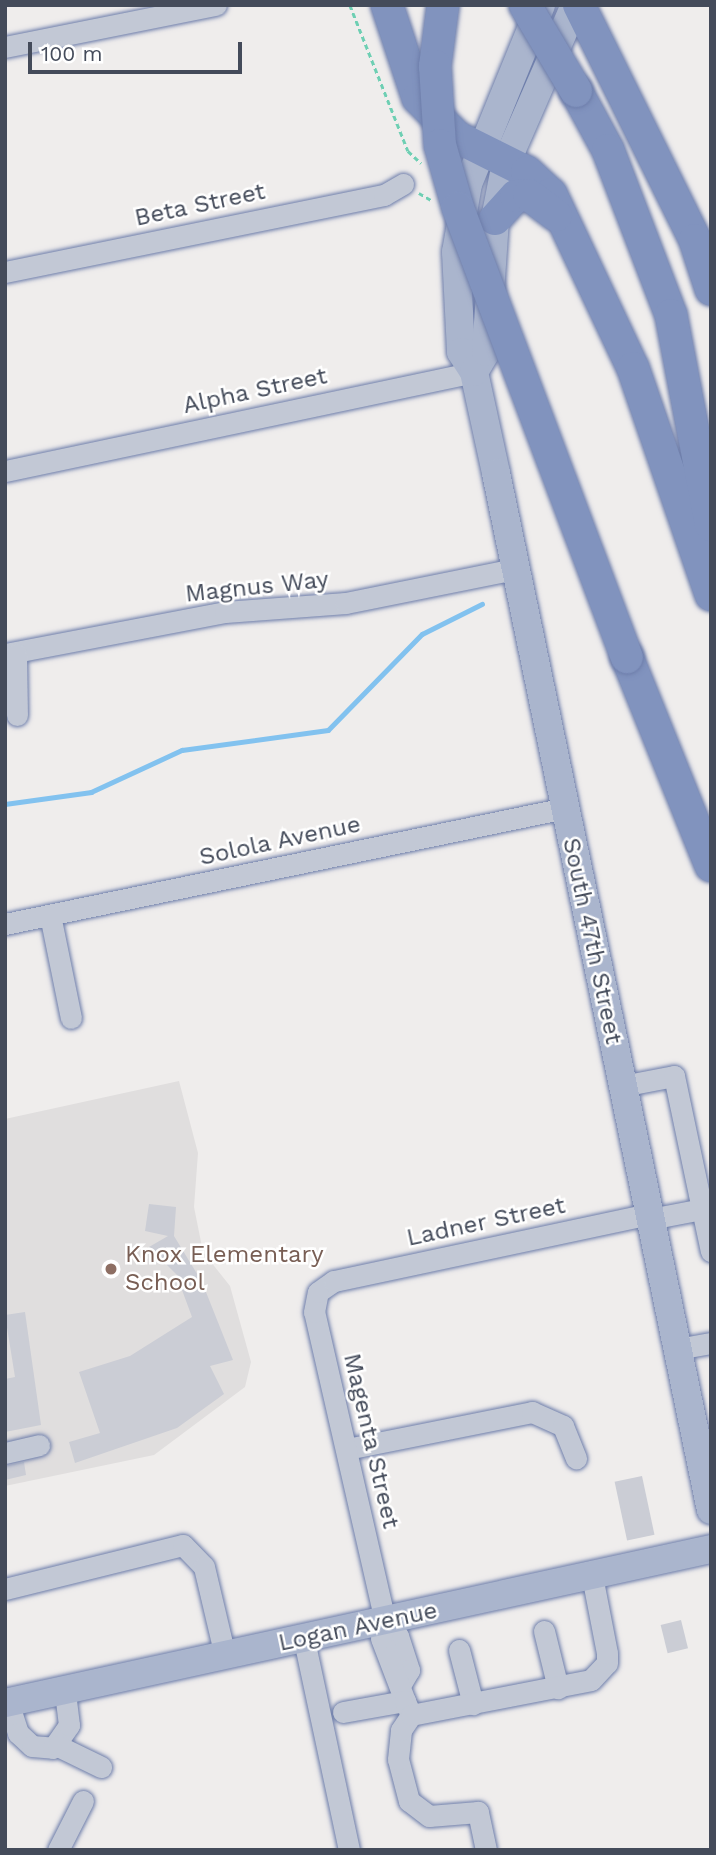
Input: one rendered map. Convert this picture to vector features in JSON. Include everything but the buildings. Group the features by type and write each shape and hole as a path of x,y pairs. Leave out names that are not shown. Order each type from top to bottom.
{"highway":[{"path":"387,5 418,98 492,157 551,194 632,368 711,595"},
{"path":"443,5 435,66 439,132 458,208 626,657 711,866"},
{"path":"525,5 608,150 671,315 711,525"},
{"path":"577,5 598,40 695,240 711,289"},
{"path":"495,219 516,196 529,195 570,230"}],"main road":[{"name":"South 47th Street","path":"541,5 492,157 456,252 461,352 474,372 711,1510"},
{"name":"South 47th Street","path":"474,372 486,352 495,219 492,157 577,5"},
{"name":"Logan Avenue","path":"7,1702 304,1640 711,1549"}],"street":[{"path":"5,47 216,5"},
{"name":"Beta Street","path":"5,272 384,195 404,184"},
{"name":"Alpha Street","path":"5,471 474,372"},
{"name":"Magnus Way","path":"11,654 225,612 346,603 514,569"},
{"path":"11,654 17,715"},
{"name":"Solola Avenue","path":"5,924 565,808"},
{"path":"50,915 71,1018"},
{"path":"622,1086 674,1076 711,1251"},
{"name":"Ladner Street","path":"334,1281 650,1216 702,1209"},
{"name":"Magenta Street","path":"334,1281 318,1292 314,1312 385,1621 398,1636 409,1670 406,1699"},
{"path":"677,1349 711,1343"},
{"path":"347,1448 532,1412 563,1426 576,1459"},
{"path":"5,1453 39,1445"},
{"path":"5,1589 183,1545 204,1567 225,1656"},
{"path":"343,1712 406,1699 473,1704 591,1680 607,1663 592,1576"},
{"path":"544,1632 558,1688"},
{"path":"304,1640 349,1850"},
{"path":"459,1650 473,1704"},
{"path":"58,1746 69,1725 65,1691"},
{"path":"406,1699 398,1741 409,1801 429,1816 478,1812 486,1850"},
{"path":"7,1702 24,1738 46,1749 58,1746 102,1767"},
{"path":"58,1850 83,1801"}],"path":[{"path":"350,5 408,151 426,166"},
{"path":"432,192 435,202"}],"shaded area":[{"name":"Knox Elementary School","path":"179,1081 198,1153 194,1207 203,1252 230,1286 251,1362 245,1387 154,1455 5,1486 5,1119"}],"waterway":[{"path":"5,804 91,792 182,750 328,730 422,634 482,604"}],"place":[{"name":"Knox Elementary School","path":"111,1269"}]}
